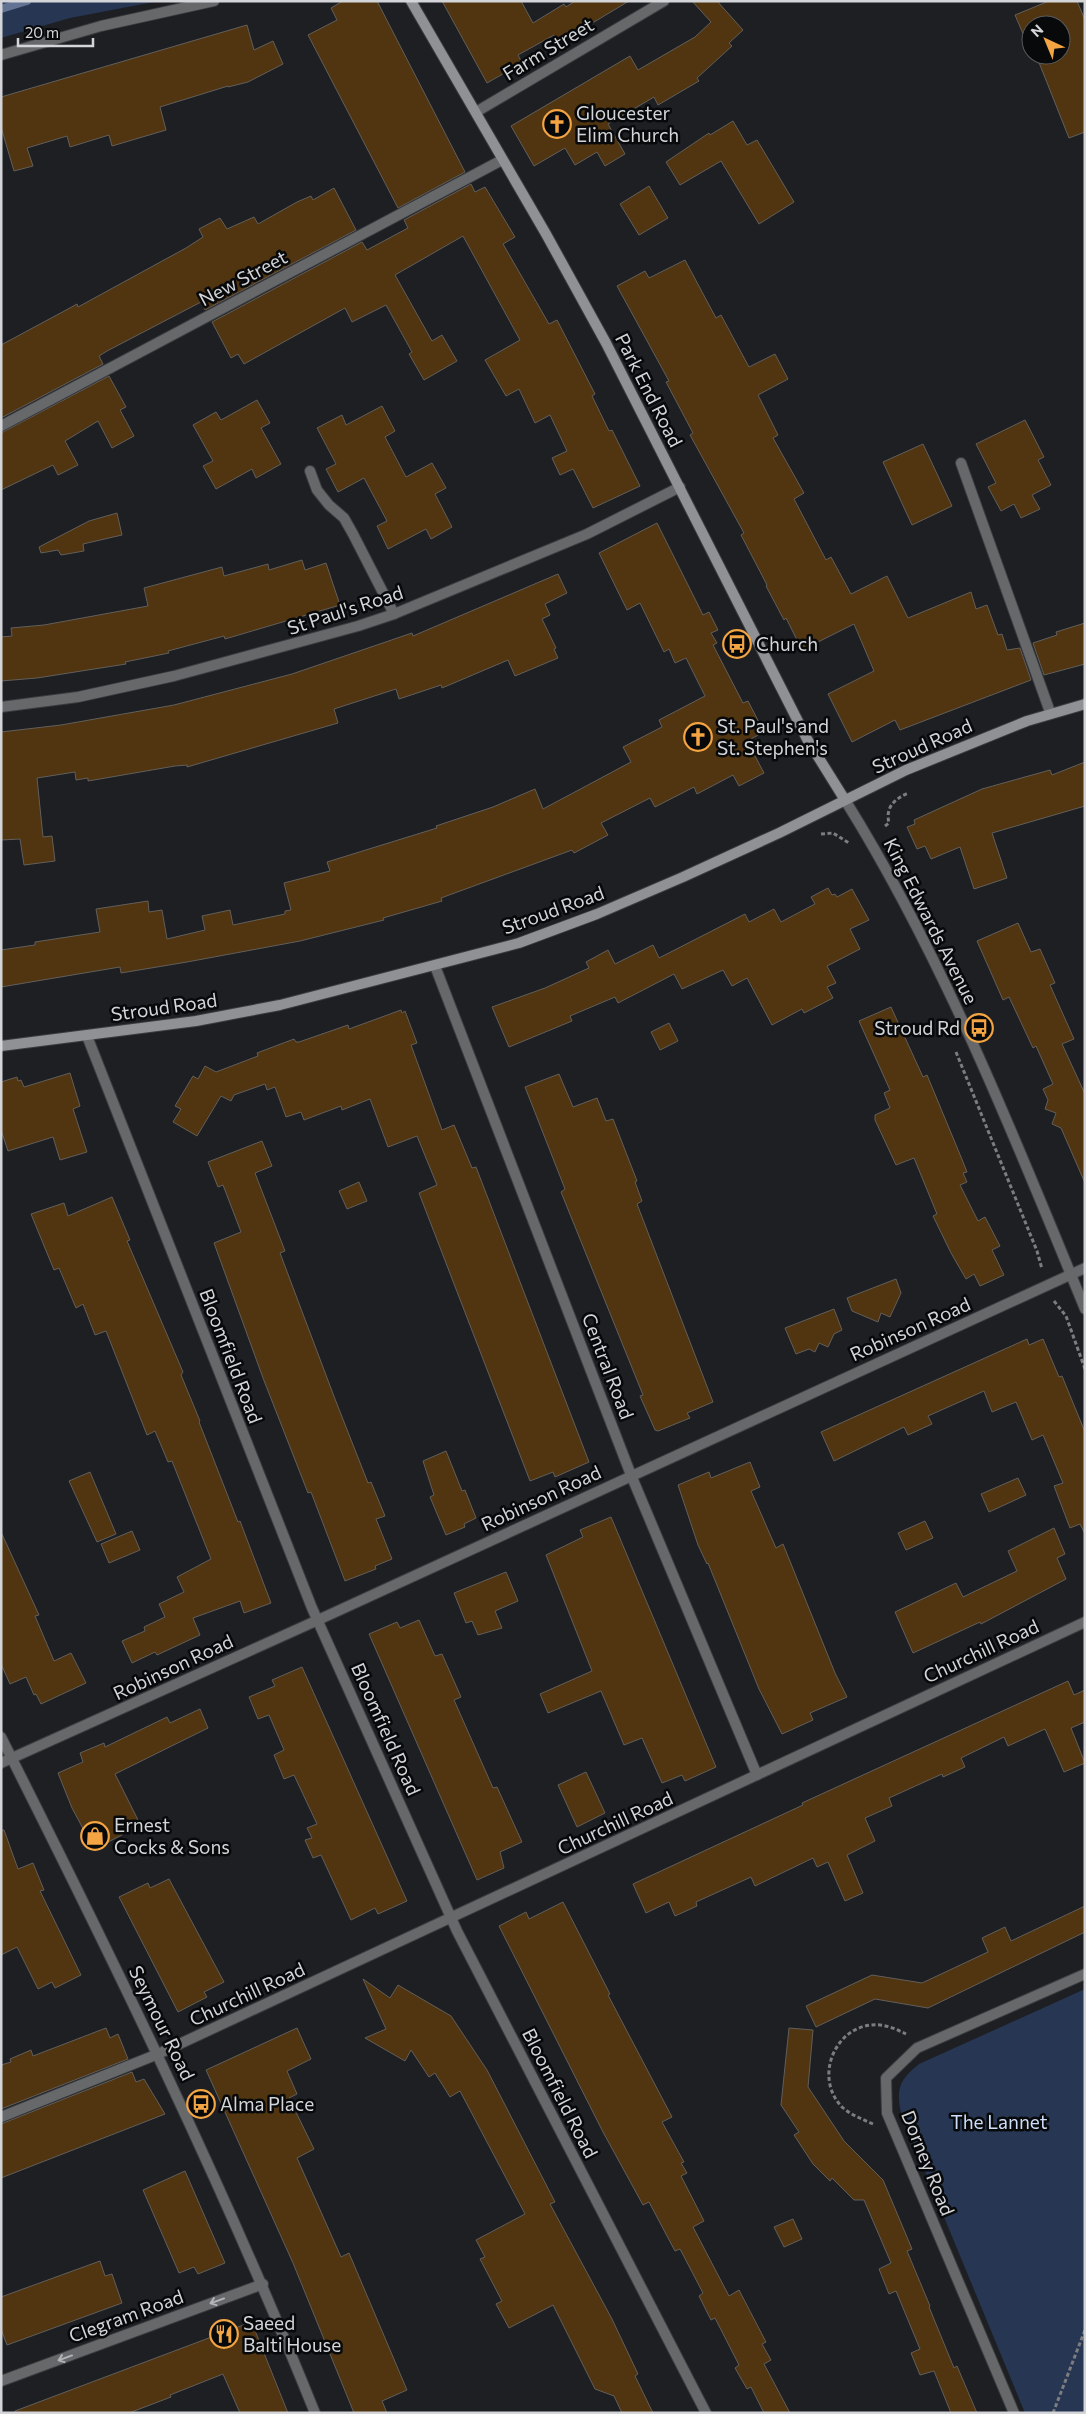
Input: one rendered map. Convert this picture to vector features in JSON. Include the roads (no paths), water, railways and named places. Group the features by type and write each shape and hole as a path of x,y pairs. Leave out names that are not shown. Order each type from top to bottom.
{"main road":[{"name":"Park End Road","path":"411,1 550,240 606,343 808,739 845,800"},
{"name":"Stroud Road","path":"1,1046 196,1021 280,1005 519,943 598,914 779,833 906,770 1050,712 1085,704"}],"street":[{"path":"1,55 101,26 214,1"},
{"name":"Farm Street","path":"476,112 664,1"},
{"name":"New Street","path":"1,426 502,160"},
{"path":"961,463 1050,712"},
{"path":"310,472 317,490 329,505 344,518 394,614"},
{"name":"St Paul's Road","path":"1,707 78,697 174,676 263,654 394,614 587,534 680,487"},
{"name":"King Edwards Avenue","path":"845,800 889,875 953,1002 1014,1139 1085,1309"},
{"name":"Central Road","path":"435,966 631,1475 757,1775"},
{"name":"Bloomfield Road","path":"87,1036 318,1620 452,1918 706,2413"},
{"name":"Robinson Road","path":"1,1763 318,1620 1085,1268"},
{"name":"Churchill Road","path":"158,2054 1085,1622"},
{"name":"Seymour Road","path":"1,1737 158,2054 263,2284 315,2413"},
{"name":"Dorney Road","path":"1014,2413 887,2113 886,2078 916,2048 1085,1974"},
{"path":"1,2117 158,2054"},
{"name":"Clegram Road","path":"1,2381 263,2284"}],"waterway":[{"path":"1,9 27,1"}],"place":[{"name":"Gloucester Elim Church","path":"557,124"},
{"name":"Church","path":"737,644"},
{"name":"St. Paul's and St. Stephen's","path":"698,737"},
{"name":"Stroud Rd","path":"979,1028"},
{"name":"Ernest Cocks & Sons","path":"95,1836"},
{"name":"Alma Place","path":"201,2104"},
{"name":"Saeed Balti House","path":"224,2334"}],"park label":[{"name":"The Lannet","path":"999,2122"}]}
